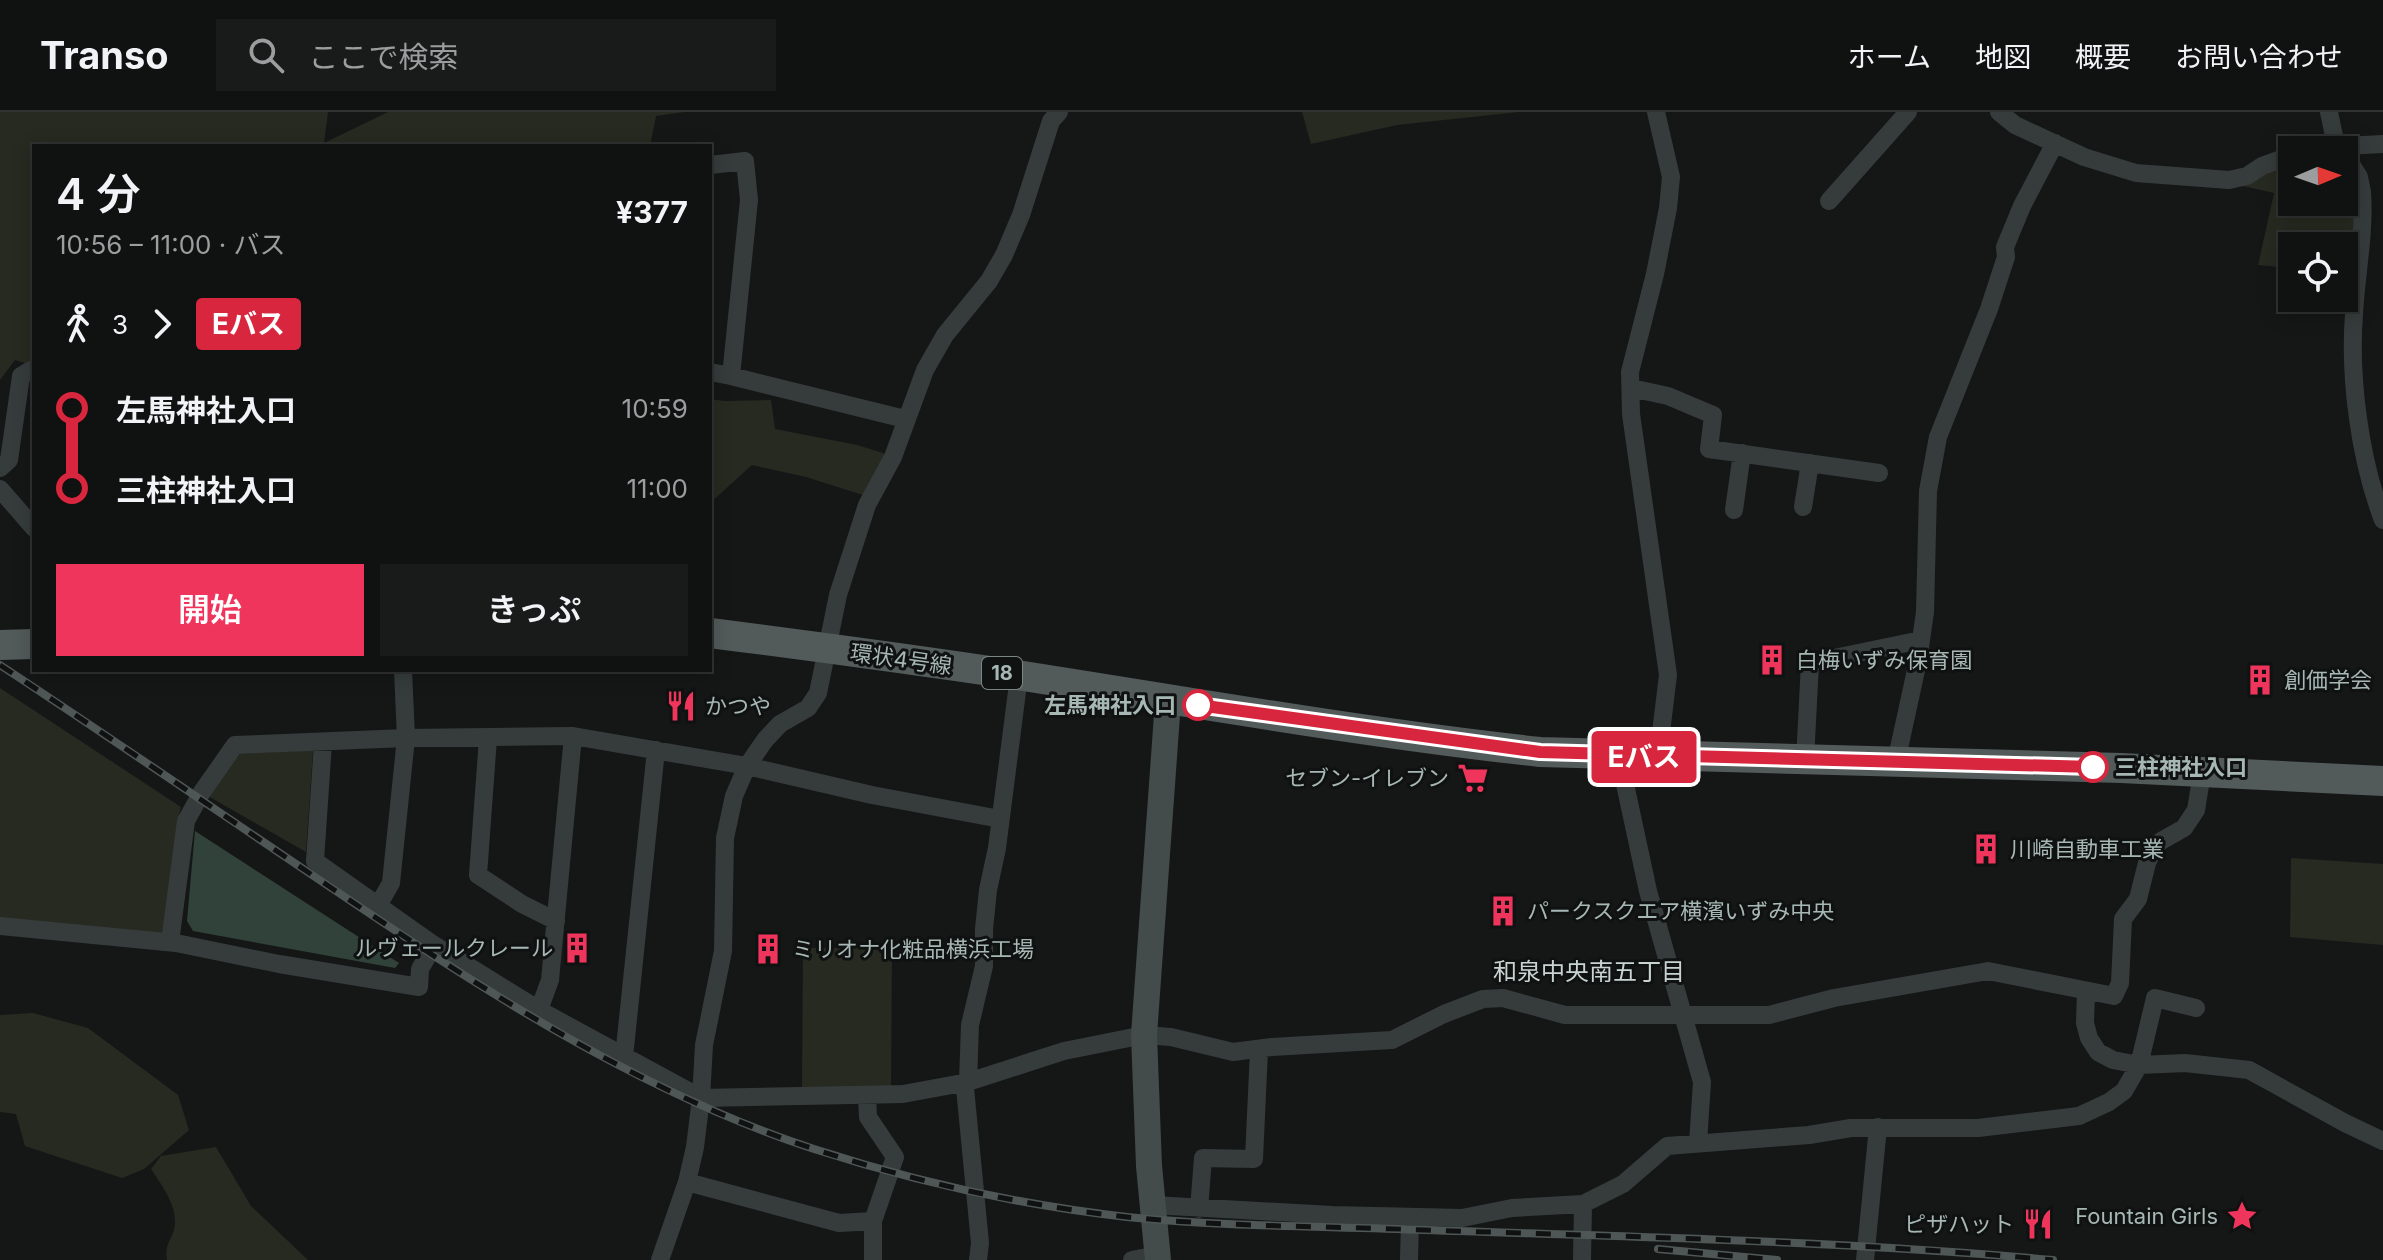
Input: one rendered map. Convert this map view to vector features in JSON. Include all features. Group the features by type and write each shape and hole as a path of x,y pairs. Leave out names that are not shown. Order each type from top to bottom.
{"main road":[{"name":"環状4号線","path":"712,633 1019,676 1470,745 1540,752 2383,781"},
{"path":"0,645 32,644"}],"street":[{"path":"660,1260 687,1182 701,1098 704,1045 723,951 725,838 734,796 747,766 773,730 811,706 822,681 838,595 867,505 893,457 925,370 945,335 989,281 1004,255 1021,215 1051,121 1059,112"},
{"path":"1656,112 1671,177 1668,208 1630,372 1631,414 1668,675 1658,757"},
{"path":"1829,201 1908,112"},
{"path":"1999,112 2015,125 2084,157 2136,173 2222,180 2247,176 2278,160"},
{"path":"2329,112 2334,136"},
{"path":"1896,762 1921,640 1928,491 1938,437 1989,309 2006,257 2005,247 2022,206 2055,143"},
{"path":"2358,148 2383,144"},
{"path":"712,165 745,161 749,200 731,376"},
{"path":"2358,175 2362,192 2353,318 2355,389 2370,480 2383,520"},
{"path":"0,468 9,460 21,376 32,370"},
{"path":"712,372 905,419"},
{"path":"1631,388 1668,396 1713,415 1709,449 1879,473"},
{"path":"1734,510 1742,453"},
{"path":"1803,507 1810,463"},
{"path":"0,489 32,526"},
{"path":"1805,760 1810,663 1921,640"},
{"path":"379,904 391,883 406,738 403,672"},
{"path":"978,1260 980,1243 965,1088 968,1082 970,1025 984,966 988,890 997,848 1019,676"},
{"path":"1149,1258 1153,1205 1144,1035 1168,701"},
{"path":"170,942 186,821 235,745 406,738 573,736 747,766 872,795 1000,819"},
{"path":"539,1010 550,980 573,736"},
{"path":"488,738 478,875 522,904 556,921"},
{"path":"323,743 315,861 434,945 539,1010 701,1098 903,1094 968,1082 1064,1051 1144,1035 1171,1037 1233,1052 1392,1040 1483,999 1503,998 1565,1015 1769,1015 1834,998 1988,971 2114,996 2120,983 2123,919 2138,899 2154,848 2184,828 2196,810 2202,773"},
{"path":"624,1057 656,750"},
{"path":"1619,756 1648,891 1702,1082 1698,1143"},
{"path":"0,926 170,942 419,987 420,969 434,945"},
{"path":"2086,991 2085,1023 2089,1038 2098,1052 2113,1060 2139,1065 2185,1063 2249,1070 2383,1141"},
{"path":"1153,1205 1410,1219 1462,1218 1512,1208 1583,1204 1623,1184 1667,1146 1878,1127 1978,1128 2079,1116 2124,1091 2139,1065 2155,998 2196,1008"},
{"path":"1199,1209 1203,1158 1254,1159 1259,1050"},
{"path":"867,1096 868,1117 895,1157 873,1221 873,1260"},
{"path":"1865,1260 1878,1127"},
{"path":"687,1182 839,1223 873,1221"},
{"path":"1582,1260 1583,1204"},
{"path":"1409,1260 1410,1219"}],"shaded area":[{"path":"0,112 328,112 324,143 388,112 684,112 656,116 650,144 32,144 32,365 15,360 0,380"},
{"path":"1302,112 1519,112 1397,125 1311,144"},
{"path":"2278,164 2278,216 2355,216 2353,232 2278,232 2278,267 2258,265 2274,193 2234,184"},
{"path":"712,399 771,400 775,429 857,445 886,454 863,495 806,477 752,465 712,501"},
{"path":"0,688 181,807 165,935 0,920"},
{"path":"313,750 306,852 208,796 240,754"},
{"path":"195,831 399,963 395,968 193,931 187,921"},
{"path":"2291,858 2383,864 2383,945 2290,937"},
{"path":"803,948 892,948 891,1088 802,1087"},
{"path":"33,1013 88,1028 178,1095 189,1130 144,1169 122,1178 25,1146 16,1114 0,1112 0,1015"},
{"path":"216,1147 251,1206 308,1260 167,1260 175,1216 167,1194 151,1169 161,1156"}],"railway":[{"path":"0,665 387,925 563,1035 685,1098 749,1125 852,1161 1008,1199 1127,1217 1238,1224 1818,1244 2053,1260"},
{"path":"1658,1249 1777,1260"}],"bus line":[{"name":"Eバス","path":"1198,705 1470,745 1540,752 2093,767"}],"place":[{"name":"白梅いずみ保育園","path":"1772,660"},
{"name":"創価学会","path":"2260,680"},
{"name":"左馬神社入口","path":"1198,705"},
{"name":"かつや","path":"681,706"},
{"name":"三柱神社入口","path":"2093,767"},
{"name":"セブン-イレブン","path":"1473,778"},
{"name":"川崎自動車工業","path":"1986,849"},
{"name":"パークスクエア横濱いずみ中央","path":"1503,911"},
{"name":"ルヴェールクレール","path":"577,948"},
{"name":"ミリオナ化粧品横浜工場","path":"768,949"},
{"name":"Fountain Girls","path":"2242,1216"},
{"name":"ピザハット","path":"2038,1224"}],"district":[{"name":"和泉中央南五丁目","path":"1589,971"}]}
